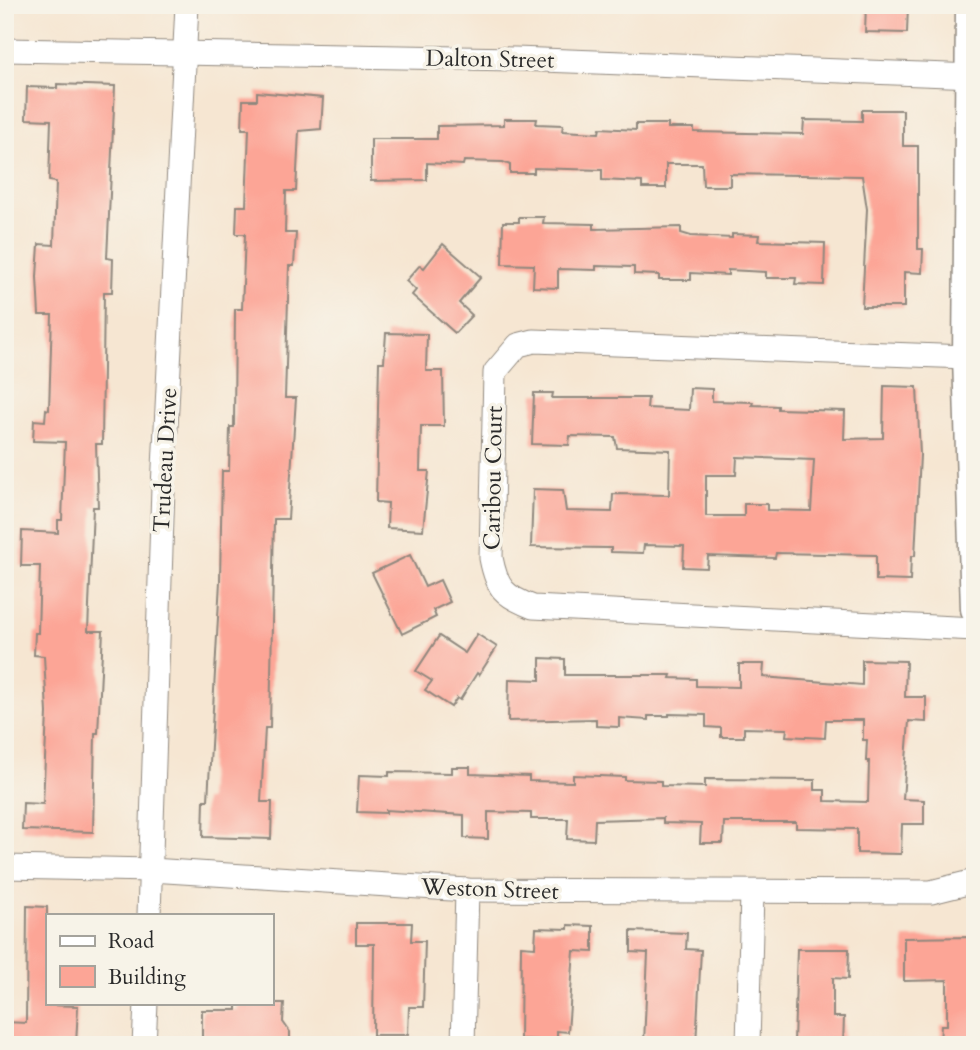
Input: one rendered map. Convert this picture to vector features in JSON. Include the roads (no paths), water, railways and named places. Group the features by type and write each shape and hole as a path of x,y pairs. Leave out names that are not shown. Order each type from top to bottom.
{"street":[{"name":"Trudeau Drive","path":"149,914 163,488 187,52 187,5"},
{"path":"970,5 973,76 967,357 975,609"},
{"name":"Dalton Street","path":"5,50 515,59 973,76"},
{"name":"Caribou Court","path":"967,357 534,341 518,345 495,372 491,558 496,581 510,598 533,607 975,629"},
{"name":"Weston Street","path":"5,867 151,870 467,890 931,892 975,881"},
{"path":"463,1045 467,890"},
{"path":"748,1045 752,893"},
{"path":"144,1045 146,1004"}]}
